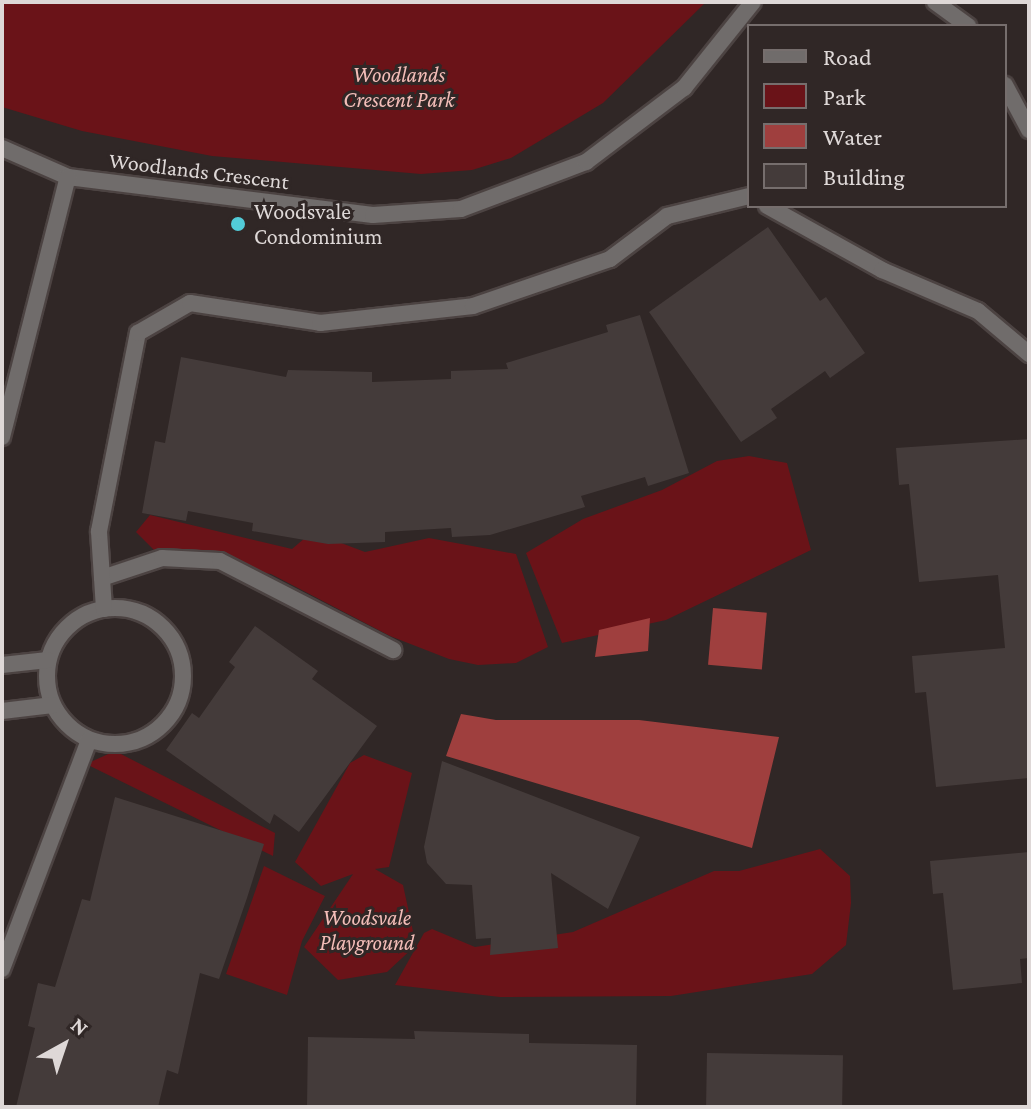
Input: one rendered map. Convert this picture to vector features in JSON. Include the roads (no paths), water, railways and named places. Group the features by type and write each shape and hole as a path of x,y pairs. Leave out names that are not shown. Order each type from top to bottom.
{"street":[{"name":"Woodlands Crescent","path":"2,148 68,177 373,215 461,209 586,162 684,88 753,2"},
{"path":"935,2 965,24"},
{"path":"1007,89 1029,130"},
{"path":"2,437 68,177"},
{"path":"104,609 99,531 138,333 190,303 320,323 473,306 610,259 667,216 747,196"},
{"path":"771,208 882,270 978,311 1029,354"},
{"path":"102,578 162,558 220,561 393,650"},
{"path":"104,609 130,609 159,624 179,650 184,681 174,712 151,735 121,744 89,740 68,726 53,705 48,660 60,636 78,618 104,609"},
{"path":"2,665 48,660"},
{"path":"2,711 53,705"},
{"path":"2,969 89,740"}],"water":[{"path":"713,608 767,613 762,669 708,665"},
{"path":"650,618 648,651 595,657 599,630"},
{"path":"461,714 496,720 639,720 779,737 752,848 446,756"}],"place":[{"name":"Woodsvale Condominium","path":"238,224"}],"park label":[{"name":"Woodlands Crescent Park","path":"399,86"},
{"name":"Woodsvale Playground","path":"367,930"}]}
